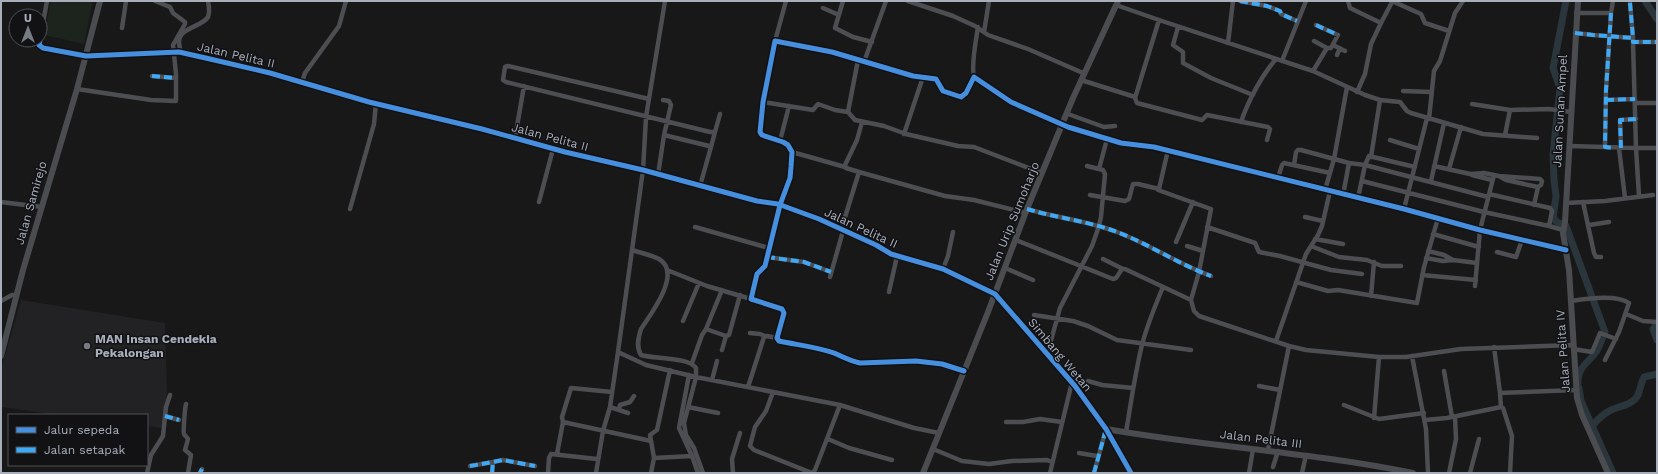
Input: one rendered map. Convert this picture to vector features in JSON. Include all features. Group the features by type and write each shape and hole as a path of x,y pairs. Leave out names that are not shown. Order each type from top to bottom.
{"street":[{"name":"Jalan Samirejo","path":"1,356 42,207 77,89 100,1"},
{"path":"122,28 126,1"},
{"path":"77,89 151,100 176,101 178,52 180,39 186,27 185,22 172,12 170,7 155,1"},
{"path":"178,52 173,42 186,27 207,19 209,14 208,1"},
{"path":"298,80 305,74 340,26 346,1"},
{"path":"596,473 597,459 610,407 643,170 646,117 665,1"},
{"path":"751,299 757,274 764,268 780,204 790,178 792,152 788,145 760,133 775,41 786,1"},
{"path":"844,1 835,26 836,28 853,37 872,42"},
{"path":"864,62 886,1"},
{"path":"908,1 919,2 978,27 988,35 1028,49 1084,73"},
{"path":"984,32 989,1"},
{"path":"1228,43 1234,1"},
{"path":"1240,1 1267,6 1297,22"},
{"path":"1282,61 1306,1"},
{"path":"1348,1 1350,8 1381,24"},
{"path":"1404,209 1428,119 1434,71 1440,61 1455,13 1463,1"},
{"name":"Jalan Sunan Ampel","path":"1564,226 1576,13 1578,1"},
{"path":"1605,147 1606,100 1613,1"},
{"path":"1357,92 1365,74 1371,44 1393,2 1421,14 1425,23 1449,31"},
{"path":"1117,3 1178,27 1313,71 1357,92 1380,100 1400,102 1407,111 1428,119 1483,134 1537,138"},
{"name":"Jalan Urip Sumoharjo","path":"923,473 995,294 1026,211 1084,73 1117,3"},
{"path":"1630,3 1633,40 1639,196"},
{"path":"823,8 839,15"},
{"path":"1576,13 1611,13"},
{"path":"1159,20 1135,101 1137,103 1202,120 1207,115 1269,128 1268,140"},
{"path":"1313,71 1327,48 1331,48 1338,35 1316,25"},
{"path":"775,41 832,52 913,76 936,79 943,91 961,97 966,93 974,77 975,42 978,27"},
{"path":"1178,27 1173,45 1183,52 1183,63 1211,78 1253,95"},
{"path":"1575,33 1657,42"},
{"path":"1314,41 1327,48"},
{"path":"1333,45 1343,50 1337,55"},
{"name":"Jalan Pelita II","path":"42,48 86,56 178,52 298,80 376,103 482,129 553,149 643,170 757,201 780,204 819,219 897,256 943,269 995,294"},
{"path":"1241,122 1245,110 1253,95 1276,58"},
{"path":"848,112 858,60"},
{"path":"649,99 554,75 506,66 504,81 646,117 710,132 716,132"},
{"path":"152,76 176,78"},
{"path":"904,134 923,77"},
{"path":"974,77 1010,102 1062,124 1120,143 1168,150 1404,209 1480,230 1566,250"},
{"path":"1081,80 1135,97"},
{"path":"515,138 524,86"},
{"path":"1276,341 1303,262 1316,239 1323,221 1330,173 1348,87"},
{"path":"1403,91 1431,92"},
{"path":"658,175 664,135 671,105 668,101 663,100"},
{"path":"1358,198 1365,165 1368,157 1371,157 1380,100"},
{"path":"1606,100 1657,103"},
{"path":"764,102 813,110 818,104 835,110 848,112 853,119 862,122 884,126 904,134 974,148 1042,173"},
{"path":"350,209 374,124 376,103"},
{"path":"1472,104 1510,110 1554,109 1571,112"},
{"path":"780,141 789,106"},
{"path":"1505,135 1510,110"},
{"path":"700,186 720,114"},
{"path":"1068,114 1104,127 1115,126"},
{"path":"1625,198 1620,148 1620,120 1636,119"},
{"path":"845,167 848,156 857,140 862,122"},
{"path":"1431,182 1444,123"},
{"path":"1449,169 1461,127"},
{"path":"664,135 711,147"},
{"path":"1099,169 1107,139"},
{"path":"1390,140 1419,149"},
{"path":"1569,146 1657,148"},
{"path":"539,202 553,149"},
{"path":"1158,190 1160,188 1168,150"},
{"path":"1294,165 1296,152 1298,150 1307,151 1349,163 1365,165 1488,196 1534,204 1551,209 1549,226"},
{"path":"792,152 945,196 974,200 1099,226 1140,241 1199,272 1211,276"},
{"path":"1371,157 1415,167"},
{"path":"1342,194 1349,163"},
{"path":"1278,178 1282,164 1294,165 1330,173"},
{"path":"1047,355 1060,308 1092,246 1099,226 1105,174 1103,170 1087,166"},
{"path":"1434,166 1470,174 1493,177 1499,176 1540,179 1542,181 1541,185 1538,187 1534,204"},
{"path":"767,257 804,262 831,275 859,172"},
{"path":"1499,176 1506,180 1538,187"},
{"path":"1475,286 1480,230 1493,177"},
{"path":"1362,181 1484,212 1549,226 1564,226"},
{"path":"1090,195 1127,201 1132,186 1135,184 1158,190 1211,209 1199,272 1191,300 1192,307 1196,314 1289,346 1306,350 1379,357 1412,356 1461,349 1494,347 1573,347 1592,352 1599,334 1604,334 1616,340"},
{"path":"1566,203 1605,201 1652,195"},
{"path":"1,202 42,207"},
{"path":"1176,242 1193,202"},
{"path":"1583,202 1594,253 1596,257 1601,257"},
{"path":"1305,217 1323,221"},
{"path":"1296,282 1328,291 1338,290 1417,303 1426,258 1438,218"},
{"path":"1589,225 1609,222"},
{"name":"Jalan Pelita IV","path":"1564,226 1569,270 1576,390 1582,415 1608,473"},
{"path":"695,227 769,248"},
{"path":"1207,227 1255,243 1259,252 1280,256 1331,270 1362,274"},
{"path":"943,269 948,256 953,232"},
{"path":"1433,234 1479,247"},
{"path":"1316,239 1343,244"},
{"path":"1016,240 1115,279 1123,269"},
{"path":"1497,252 1516,257 1522,240"},
{"path":"1187,246 1203,251"},
{"path":"1311,246 1339,257 1374,262 1382,266 1401,266"},
{"path":"1428,251 1444,255 1453,260"},
{"path":"632,252 660,259 665,264 667,270 666,288 638,336 639,352 641,355 650,358 692,363 696,368 679,428 698,473"},
{"path":"889,292 897,256"},
{"path":"1426,258 1477,264"},
{"path":"1103,260 1191,300"},
{"path":"1371,296 1374,262"},
{"path":"1005,268 1033,280"},
{"path":"667,270 740,296 780,307 784,313 777,338"},
{"path":"1422,275 1476,280"},
{"path":"683,321 699,282"},
{"path":"1126,432 1142,344 1153,310 1163,287"},
{"path":"692,363 702,335 706,329 722,290"},
{"name":"Simbang Wetan","path":"995,294 1072,382 1106,429 1132,473"},
{"path":"1,301 12,295 17,295"},
{"path":"722,350 726,336 729,335 732,329 740,296"},
{"path":"1571,302 1601,298 1628,302 1626,314 1616,340 1605,360"},
{"path":"1626,314 1643,321 1655,322"},
{"path":"1034,315 1073,320 1117,340 1191,350"},
{"path":"706,329 726,336"},
{"path":"750,333 777,338 780,341 835,354 852,362 916,361 942,364 964,372"},
{"path":"748,387 755,362 765,336"},
{"path":"1268,450 1289,346"},
{"path":"1494,347 1501,407 1503,408 1512,436 1510,473"},
{"path":"618,352 646,365 712,380 840,405 914,428 939,433"},
{"path":"1412,356 1425,420 1428,473"},
{"path":"1374,418 1379,357"},
{"path":"712,380 717,362"},
{"path":"651,473 654,458 651,434 657,430 670,370"},
{"path":"1444,371 1456,439 1449,473"},
{"path":"693,376 684,430 700,462 703,473"},
{"path":"1050,473 1072,382"},
{"path":"1088,382 1133,388"},
{"path":"1259,386 1280,390"},
{"path":"557,454 563,422 562,417 571,388 612,392"},
{"path":"1500,394 1576,390"},
{"path":"773,392 766,411 755,427 750,446 754,450 812,473 815,470 828,439 840,405"},
{"path":"147,473 152,455 162,439 170,395"},
{"path":"619,409 620,405 630,402 634,396"},
{"path":"186,404 184,411 186,416 184,434 188,439 185,450 191,454 188,473"},
{"path":"1344,405 1379,420 1424,413"},
{"path":"610,407 628,413"},
{"path":"688,407 718,413"},
{"path":"1425,420 1453,417 1501,407"},
{"path":"165,416 179,420"},
{"path":"1006,422 1023,422 1040,419 1062,422"},
{"path":"563,422 651,441"},
{"path":"1094,473 1097,456 1106,429"},
{"name":"Jalan Pelita III","path":"1106,429 1306,455 1383,470 1413,473"},
{"path":"733,473 732,459 740,433"},
{"path":"828,439 849,448 892,460"},
{"path":"1470,473 1478,439"},
{"path":"933,449 962,461 989,464 1012,461 1052,462"},
{"path":"1249,473 1253,449"},
{"path":"1273,467 1278,451"},
{"path":"1079,453 1097,456"},
{"path":"548,473 550,455 557,454 597,459"},
{"path":"1302,473 1306,455"},
{"path":"654,458 692,456"},
{"path":"470,466 503,460 535,466"},
{"path":"492,473 493,462"}],"shaded area":[{"path":"51,1 93,1 84,44 48,36 48,16"},
{"name":"MAN Insan Cendekia Pekalongan","path":"21,300 165,323 167,392 163,428 148,426 148,414 52,414 1,407 1,370"}],"waterway":[{"path":"1566,1 1553,68 1560,88 1553,155 1556,196 1553,218 1557,222 1566,226 1605,332 1596,352 1579,373 1578,383"},
{"path":"1645,1 1657,19"},
{"path":"1657,324 1653,329 1657,340"},
{"path":"1592,426 1608,412 1633,401 1638,395 1644,377 1657,374"},
{"path":"1579,388 1581,401 1613,473"}],"marked path":[{"path":"1240,1 1267,6 1280,11 1281,14 1297,21"},
{"path":"1630,3 1633,38"},
{"path":"1611,13 1606,90 1605,147 1614,148"},
{"path":"1316,25 1338,35"},
{"path":"1575,33 1633,38 1633,42 1657,42"},
{"path":"152,76 176,78"},
{"path":"1606,100 1635,99"},
{"path":"1621,148 1620,120 1636,119"},
{"path":"1027,209 1095,225 1117,232 1211,276"},
{"path":"767,257 804,262 831,272"},
{"path":"165,416 179,420"},
{"path":"1094,473 1106,429"},
{"path":"492,473 493,462 503,460 535,466"},
{"path":"470,466 493,462"},
{"path":"200,473 202,469"}],"cycle path":[{"path":"964,371 942,364 916,361 860,363 828,351 779,341 777,338 784,313 782,309 751,299 757,274 765,266 780,205 790,178 792,152 788,145 762,135 760,132 763,102 775,41 832,52 913,76 936,79 943,91 961,97 966,93 974,77 1011,102 1068,127 1121,143 1154,147 1404,209 1480,230 1566,250"},
{"path":"43,48 86,56 179,52 270,73 369,102 482,129 565,152 643,170 757,201 778,204 819,219 876,245 891,254 943,269 995,294 1075,386 1106,429 1131,473"}],"place":[{"name":"MAN Insan Cendekia Pekalongan","path":"87,346"}]}
